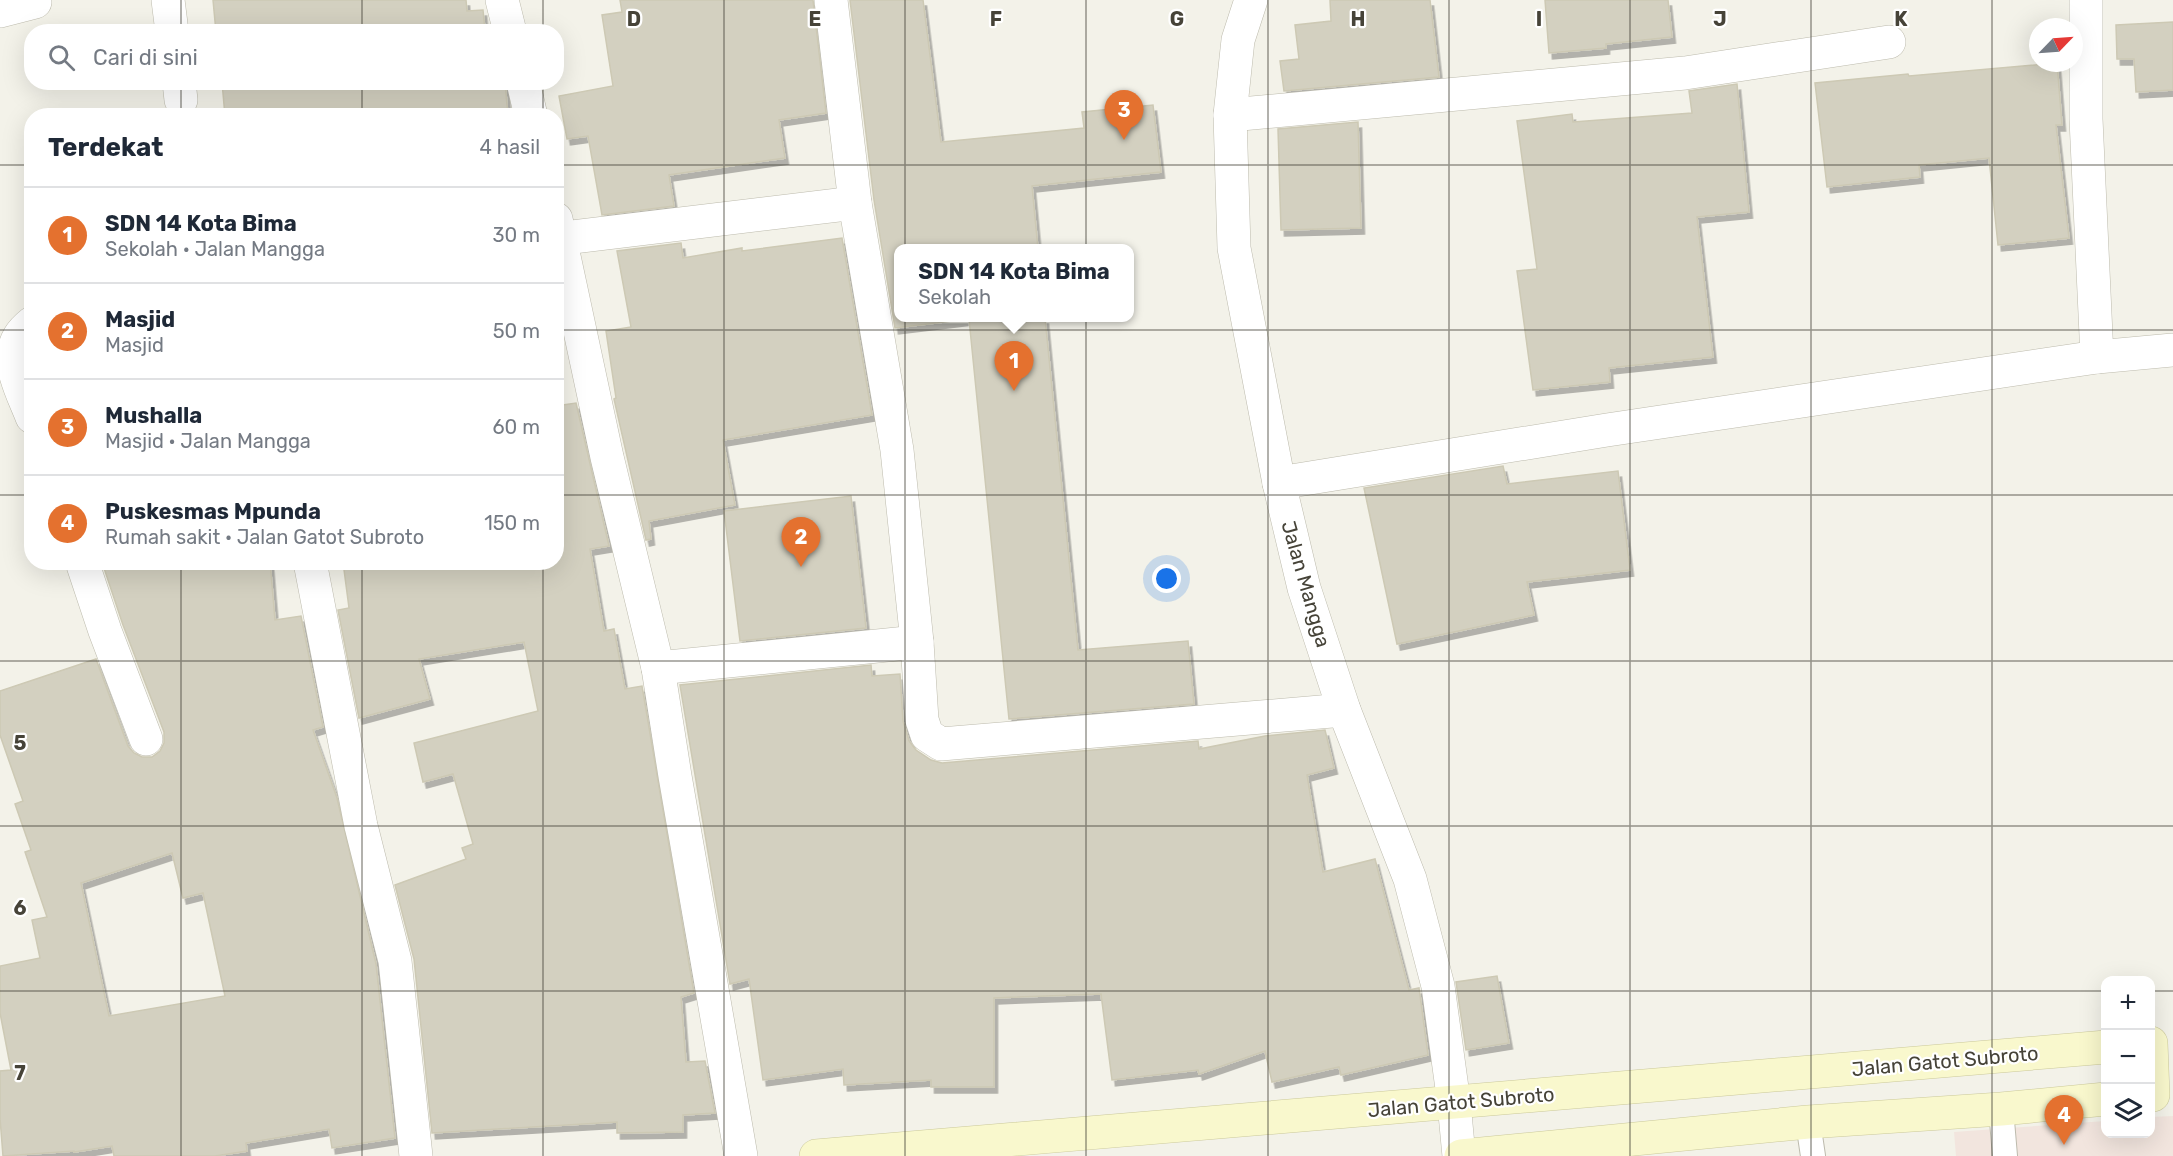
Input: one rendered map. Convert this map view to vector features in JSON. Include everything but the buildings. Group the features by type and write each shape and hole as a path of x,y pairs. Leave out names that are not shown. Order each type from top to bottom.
{"street":[{"path":"168,0 171,24"},
{"path":"502,0 508,24"},
{"path":"831,0 855,203 897,450 917,642 922,720 927,735 941,744 1344,710"},
{"name":"Jalan Mangga","path":"1251,0 1238,40 1230,114 1234,248 1279,483 1304,588 1344,710 1410,879 1438,986 1455,1102 1460,1156"},
{"path":"2086,0 2086,119 2097,357"},
{"path":"0,11 35,2"},
{"path":"1230,114 1685,73 1889,42"},
{"path":"524,90 529,108"},
{"path":"564,231 855,203"},
{"path":"564,260 607,457 658,668 676,788 741,1156"},
{"path":"0,320 24,313"},
{"path":"24,331 19,336 12,363 24,395"},
{"path":"1279,483 1607,430 2097,357 2173,350"},
{"path":"85,570 146,739"},
{"path":"312,570 361,826 394,961 416,1156"},
{"path":"658,668 917,642"},
{"path":"2155,1043 2173,1042"},
{"name":"Jalan Gatot Subroto","path":"816,1156 2101,1047"},
{"path":"2155,1069 2159,1095"},
{"path":"1460,1156 1808,1122 2001,1109 2101,1099"}],"lane":[{"path":"2001,1109 2005,1156"},
{"path":"1808,1122 1813,1156"}],"shaded area":[{"path":"2173,1116 2173,1156 1956,1156 1954,1132 2101,1121 2101,1138 2155,1138 2155,1117"}],"place":[{"name":"Mushalla","path":"1124,140"},
{"name":"SDN 14 Kota Bima","path":"1014,391"},
{"name":"Masjid","path":"801,567"},
{"name":"Puskesmas Mpunda","path":"2064,1145"}]}
